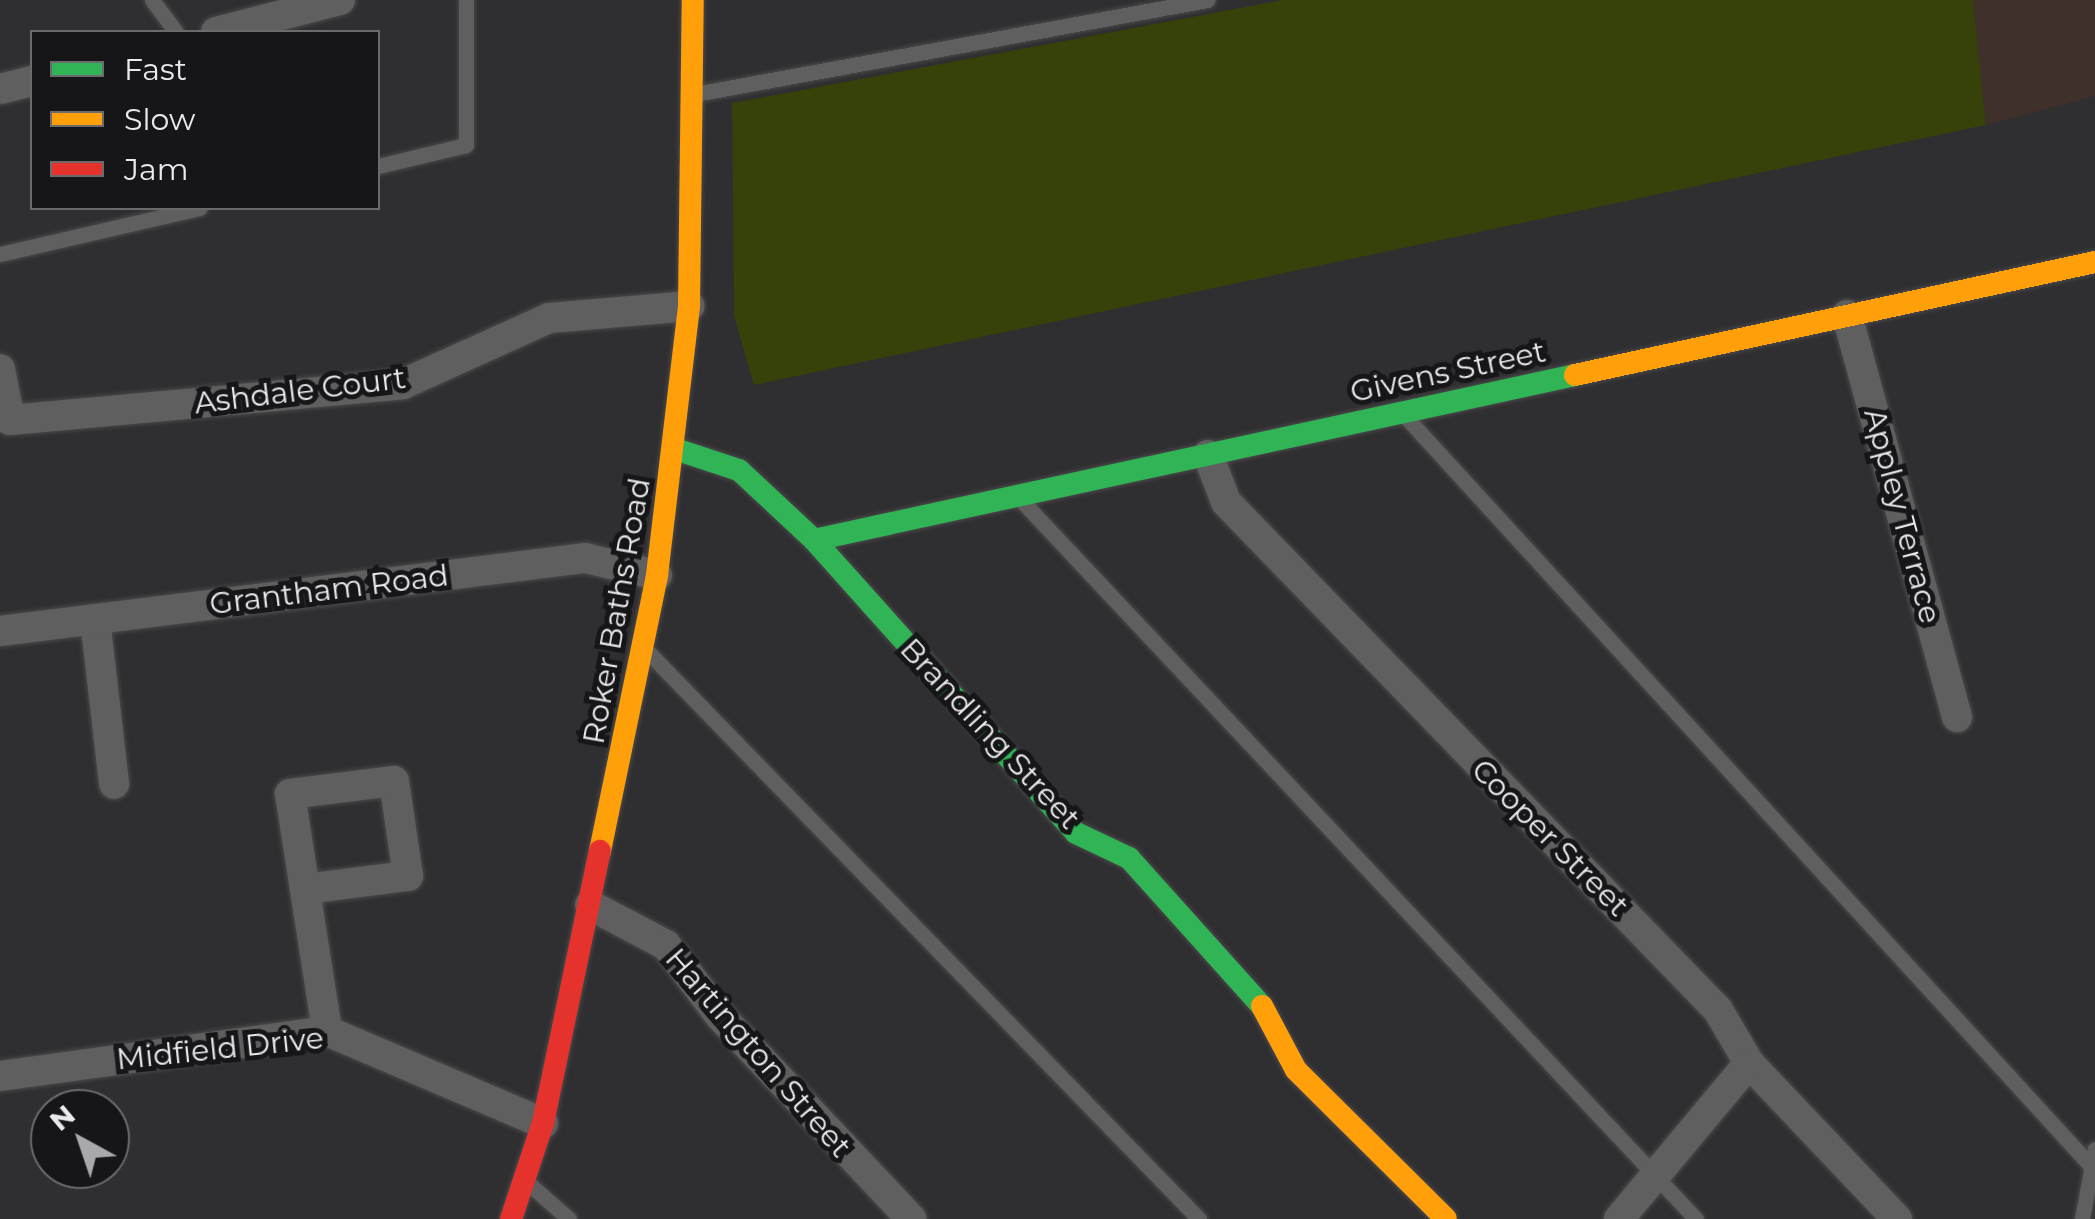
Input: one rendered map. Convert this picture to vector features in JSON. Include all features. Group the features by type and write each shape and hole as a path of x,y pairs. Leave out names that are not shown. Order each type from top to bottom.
{"street":[{"path":"224,30 340,0"},
{"name":"Roker Baths Road","path":"511,1219 543,1123 658,574 689,306 693,0"},
{"path":"0,89 30,82"},
{"name":"Givens Street","path":"814,540 2095,262"},
{"name":"Ashdale Court","path":"0,369 10,420 324,392 402,384 550,318 689,306"},
{"name":"Appley Terrace","path":"1847,316 1957,718"},
{"name":"Brandling Street","path":"675,449 738,470 814,540 1076,833 1129,858 1268,1012 1296,1070 1446,1219"},
{"name":"Cooper Street","path":"1208,455 1226,502 1718,1010 1749,1063 1897,1219"},
{"name":"Grantham Road","path":"0,630 586,558 658,574"},
{"path":"95,618 114,784"},
{"path":"305,889 408,876 394,781 290,794 327,1032"},
{"name":"Hartington Street","path":"590,905 666,945 720,1016 911,1219"},
{"name":"Midfield Drive","path":"0,1076 327,1032 543,1123"},
{"path":"1618,1219 1749,1063"}],"lane":[{"path":"152,0 174,30"},
{"path":"380,166 466,145 466,0"},
{"path":"691,94 1206,0"},
{"path":"0,254 191,210"},
{"path":"1402,412 2093,1157 2082,1219"},
{"path":"1018,496 1696,1219"},
{"path":"645,649 1200,1219"},
{"path":"524,1180 570,1219"}],"shaded area":[{"path":"1973,0 2095,0 2095,96 1986,125"}],"green space":[{"path":"1283,0 1973,0 1986,125 754,385 734,316 732,103"}],"traffic: fast":[{"path":"814,540 1575,375"},
{"path":"675,449 739,470 814,540 1076,833 1129,858 1262,1006"}],"traffic: slow":[{"path":"600,851 657,575 689,306 693,0"},
{"path":"1575,375 2095,262"},
{"path":"1262,1006 1296,1070 1446,1219"}],"traffic: jam":[{"path":"511,1219 543,1123 600,851"}]}
